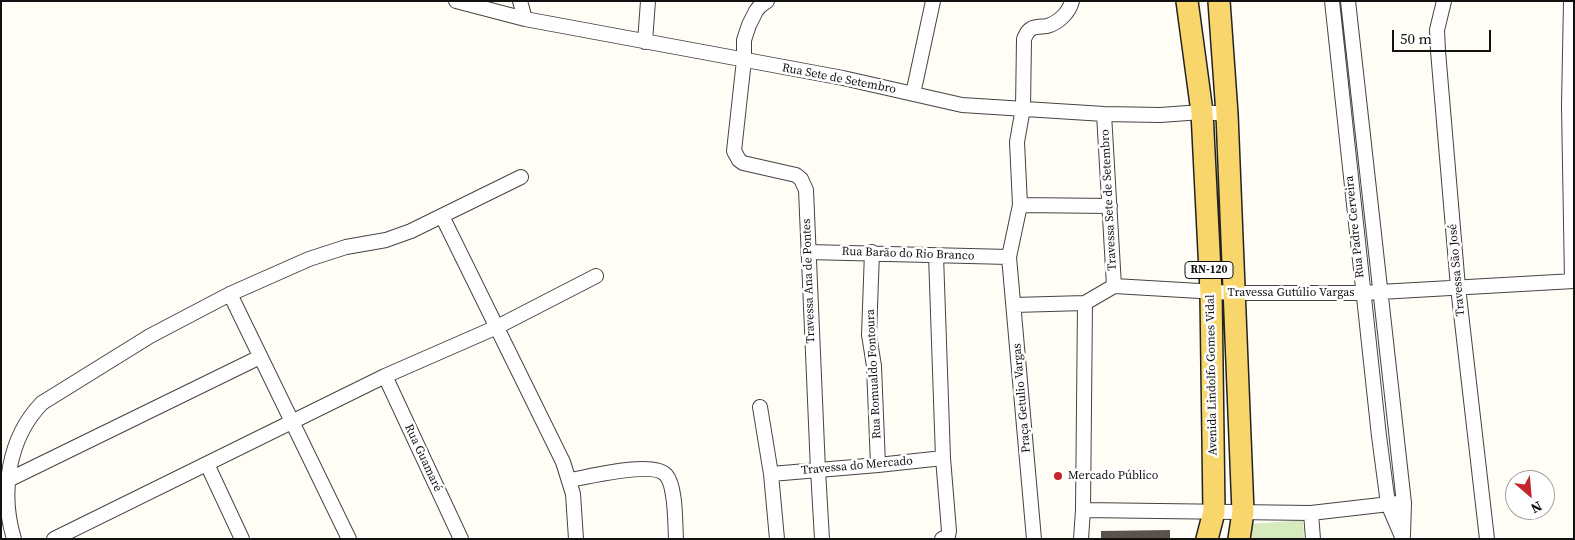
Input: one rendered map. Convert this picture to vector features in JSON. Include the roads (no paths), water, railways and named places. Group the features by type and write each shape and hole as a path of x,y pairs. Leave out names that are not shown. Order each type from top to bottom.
{"main road":[{"name":"Avenida Lindolfo Gomes Vidal","path":"1187,1 1202,112 1210,292 1214,512 1207,539"},
{"name":"Avenida Lindolfo Gomes Vidal","path":"1219,1 1227,114 1243,512 1238,539"}],"street":[{"name":"Rua Sete de Setembro","path":"456,1 525,19 645,42 743,67 843,78 962,105 1104,114 1160,115 1202,112 1227,114"},
{"path":"520,1 525,19"},
{"path":"645,42 648,1"},
{"path":"743,67 744,40 748,25 757,9 767,1"},
{"path":"913,94 932,1"},
{"path":"1008,257 1020,205 1017,142 1024,108 1024,39 1032,28 1056,22 1069,10 1072,1"},
{"name":"Rua Padre Cerveira","path":"1332,1 1362,293 1379,436 1388,504 1403,539"},
{"name":"Rua Padre Cerveira","path":"1348,1 1404,503 1403,539"},
{"path":"1571,1 1569,106 1573,281"},
{"name":"Travessa São José","path":"1444,2 1438,30 1438,44 1458,287 1487,539"},
{"name":"Travessa Ana de Pontes","path":"743,67 734,151 743,163 789,172 801,179 806,190 822,539"},
{"name":"Travessa Sete de Setembro","path":"1104,114 1114,286"},
{"path":"14,539 4,511 2,483 4,466 33,412 42,403 150,336 230,294 308,258 346,247 386,240 411,231 521,177"},
{"path":"1020,205 1110,206"},
{"path":"442,216 563,462 573,494 576,539"},
{"name":"Rua Barão do Rio Branco","path":"808,252 872,252 1008,257"},
{"name":"Rua Romualdo Fontoura","path":"872,252 869,335 874,366 878,465"},
{"path":"936,255 943,458 948,520 948,536 942,539"},
{"name":"Praça Getulio Vargas","path":"1008,257 1014,305 1034,539"},
{"path":"54,539 385,376 497,327 596,276"},
{"name":"Travessa Gutúlio Vargas","path":"1114,286 1234,293 1362,293 1573,281"},
{"path":"1014,305 1085,303 1114,286"},
{"path":"230,294 349,539"},
{"path":"1081,539 1083,510 1085,303"},
{"path":"2,483 260,356"},
{"name":"Rua Guamaré","path":"385,376 461,539"},
{"path":"760,407 771,474 777,539"},
{"name":"Travessa do Mercado","path":"771,474 943,458"},
{"path":"207,464 242,539"},
{"path":"570,480 628,470 654,468 662,471 667,476 671,485 676,539"},
{"path":"1083,510 1311,513 1404,503"},
{"path":"1311,513 1313,539"}],"place":[{"name":"Mercado Público","path":"1058,476"}]}
